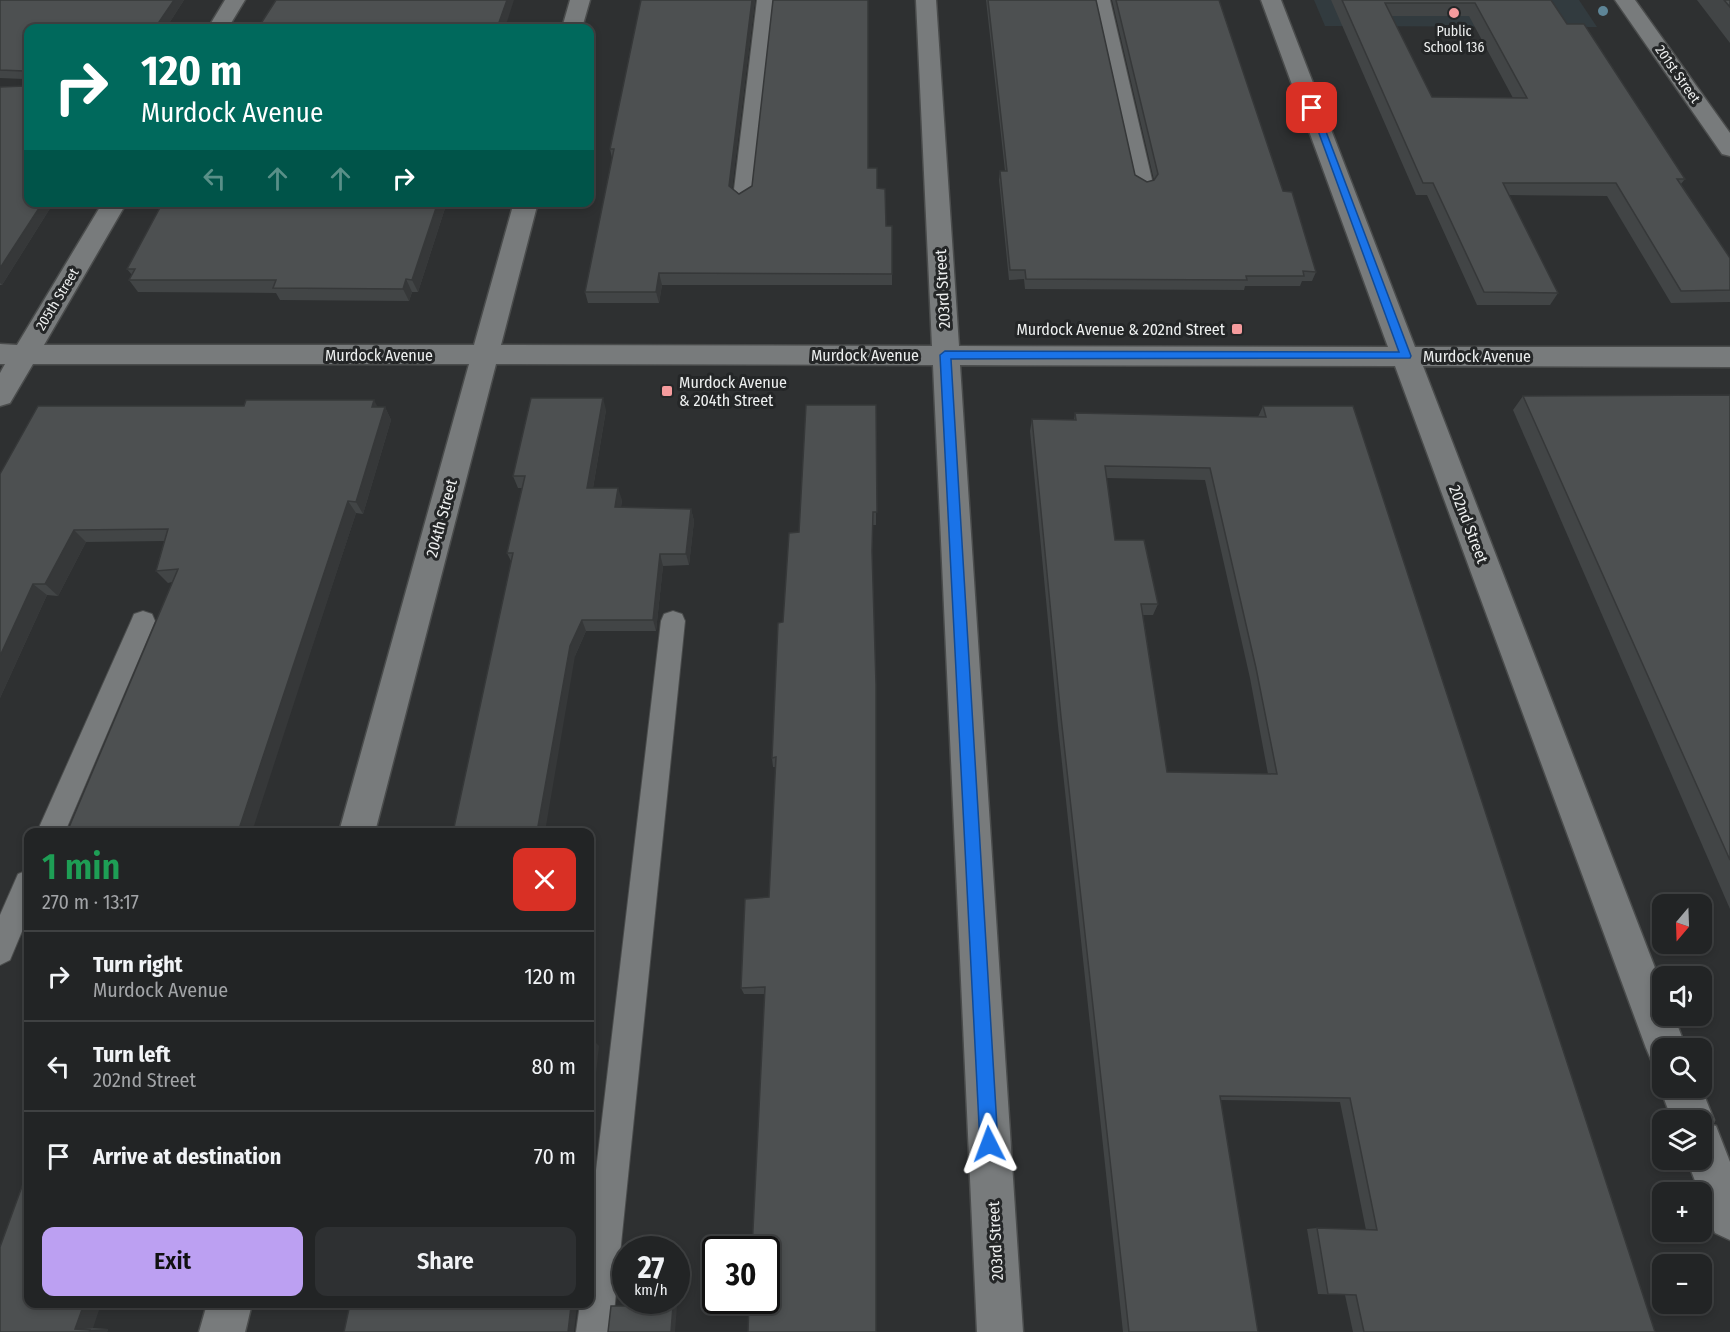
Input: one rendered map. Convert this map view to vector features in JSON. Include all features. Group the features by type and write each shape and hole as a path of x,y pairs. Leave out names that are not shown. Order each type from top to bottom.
{"street":[{"path":"220,24 235,0"},
{"path":"573,24 580,0"},
{"name":"203rd Street","path":"926,0 1000,1332"},
{"name":"202nd Street","path":"1271,0 1662,1038"},
{"name":"201st Street","path":"1625,0 1730,149"},
{"name":"205th Street","path":"0,396 13,354 112,207"},
{"name":"204th Street","path":"358,828 525,207"},
{"name":"Murdock Avenue","path":"13,354 1730,357"},
{"path":"1712,1170 1730,1218"},
{"path":"222,1332 229,1308"}],"lane":[{"path":"742,198 765,0"},
{"path":"1102,0 1144,184"},
{"path":"53,828 142,621"},
{"path":"594,1332 673,621"},
{"path":"0,950 24,893"}],"shaded area":[{"name":"Public School 136","path":"1314,0 1579,0 1597,27 1325,26"}],"building":[{"path":"0,0 174,0 158,24 24,24 24,71 0,70"},
{"path":"276,0 507,0 498,24 261,24"},
{"path":"641,0 752,0 729,186 739,194 752,186 773,0 868,0 868,168 877,168 877,188 885,189 886,226 892,226 892,274 659,273 656,292 585,292 614,149 610,149"},
{"path":"988,0 1096,0 1135,175 1147,182 1154,180 1158,174 1116,0 1219,0 1283,191 1292,192 1316,272 1303,271 1304,276 1246,276 1247,280 1026,279 1025,270 1010,270 1000,171 1007,171"},
{"path":"1342,0 1551,0 1567,24 1584,24 1685,179 1677,179 1730,258 1730,290 1681,291 1616,183 1503,183 1558,293 1484,292 1433,183 1423,183","holes":["1385,3 1475,3 1527,98 1432,97"]},
{"path":"24,86 24,207 40,207 0,268 0,87"},
{"path":"160,207 436,207 412,280 406,279 403,289 273,288 276,280 129,280 135,269 127,269"},
{"path":"1730,395 1730,860 1523,396"},
{"path":"531,398 603,398 587,488 618,488 615,507 691,509 686,554 660,554 653,620 582,620 570,646 538,828 454,828 513,553 507,553 525,476 513,476"},
{"path":"246,400 374,400 372,407 385,407 356,502 348,501 239,828 69,828 178,569 156,571 168,529 74,530 45,584 33,584 0,656 0,474 38,406 244,406"},
{"path":"806,405 876,405 877,512 873,512 872,551 876,684 876,1332 748,1332 749,1314 780,1314 780,1236 753,1236 765,987 741,988 745,899 769,897 776,757 772,758 778,623 783,622 789,533 799,532"},
{"path":"1263,406 1353,406 1655,1332 1364,1332 1356,1295 1328,1294 1317,1228 1377,1230 1350,1098 1220,1096 1258,1332 1129,1332 1061,717 1032,419 1076,420 1075,413 1266,417","holes":["1105,466 1210,468 1256,668 1277,774 1167,772 1141,604 1158,604 1144,540 1115,540"]},
{"path":"24,1181 24,1308 83,1308 75,1329 90,1330 89,1332 0,1332 0,1247"},
{"path":"611,1306 612,1314 672,1314 671,1332 608,1332"},
{"path":"349,1308 571,1308 568,1332 344,1332"}],"place":[{"name":"Public School 136","path":"1454,13"},
{"name":"Murdock Avenue & 202nd Street","path":"1237,329"},
{"name":"Murdock Avenue & 204th Street","path":"667,391"}],"route":[{"path":"989,1144 945,355 1406,356 1312,108"}]}
